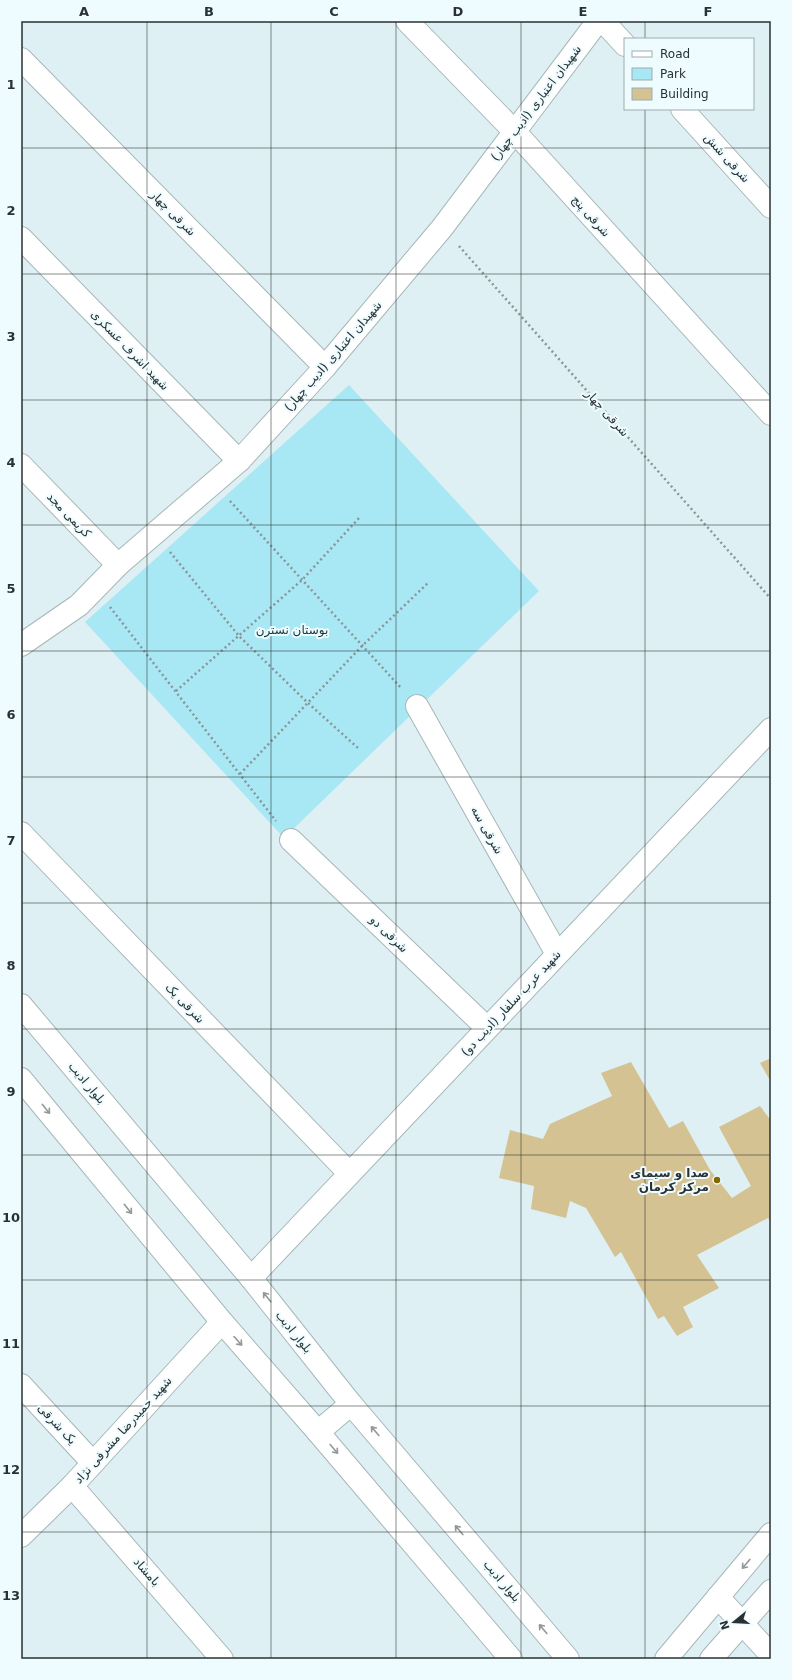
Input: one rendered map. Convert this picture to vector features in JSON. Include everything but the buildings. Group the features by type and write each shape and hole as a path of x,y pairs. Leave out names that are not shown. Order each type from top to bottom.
{"street":[{"name":"شرقی پنج","path":"407,21 515,132 771,414"},
{"name":"شهیدان اعتباری (ادیب چهار)","path":"21,645 79,605 118,565 239,461 325,367 442,228 598,21"},
{"path":"603,21 624,45"},
{"name":"شرقی چهار","path":"21,59 325,367"},
{"name":"شرقی شش","path":"683,110 771,207"},
{"name":"شهید اشرف عسکری","path":"21,238 239,461"},
{"name":"کریمی مجد","path":"21,465 118,565"},
{"name":"شرقی سه","path":"417,706 557,954"},
{"name":"شهید عرب سلفار (ادیب دو)","path":"251,1278 771,729"},
{"name":"شرقی یک","path":"21,833 349,1173"},
{"name":"شرقی دو","path":"291,840 487,1028"},
{"name":"بلوار ادیب","path":"21,1005 251,1278 351,1404 568,1659"},
{"path":"21,1079 222,1322 318,1432 511,1659"},
{"name":"شهید حمیدرضا مشرفی نژاد","path":"21,1536 72,1486 222,1322"},
{"name":"یک شرقی","path":"21,1385 93,1463"},
{"path":"318,1432 351,1404"},
{"name":"بامشاد","path":"72,1486 222,1659"},
{"path":"666,1659 771,1534"},
{"path":"711,1659 744,1624 771,1591"},
{"path":"718,1597 771,1655"}],"path":[{"name":"شرقی چهار","path":"442,228 771,599"},
{"path":"213,483 417,706"},
{"path":"176,691 302,580 360,517"},
{"path":"154,534 239,636 308,703 358,748"},
{"path":"240,774 362,646 429,582"},
{"path":"95,588 291,840"}],"green space":[{"name":"بوستان نسترن","path":"349,385 539,591 284,838 85,622"}],"place":[{"name":"صدا و سیمای مرکز کرمان","path":"717,1180"}]}
